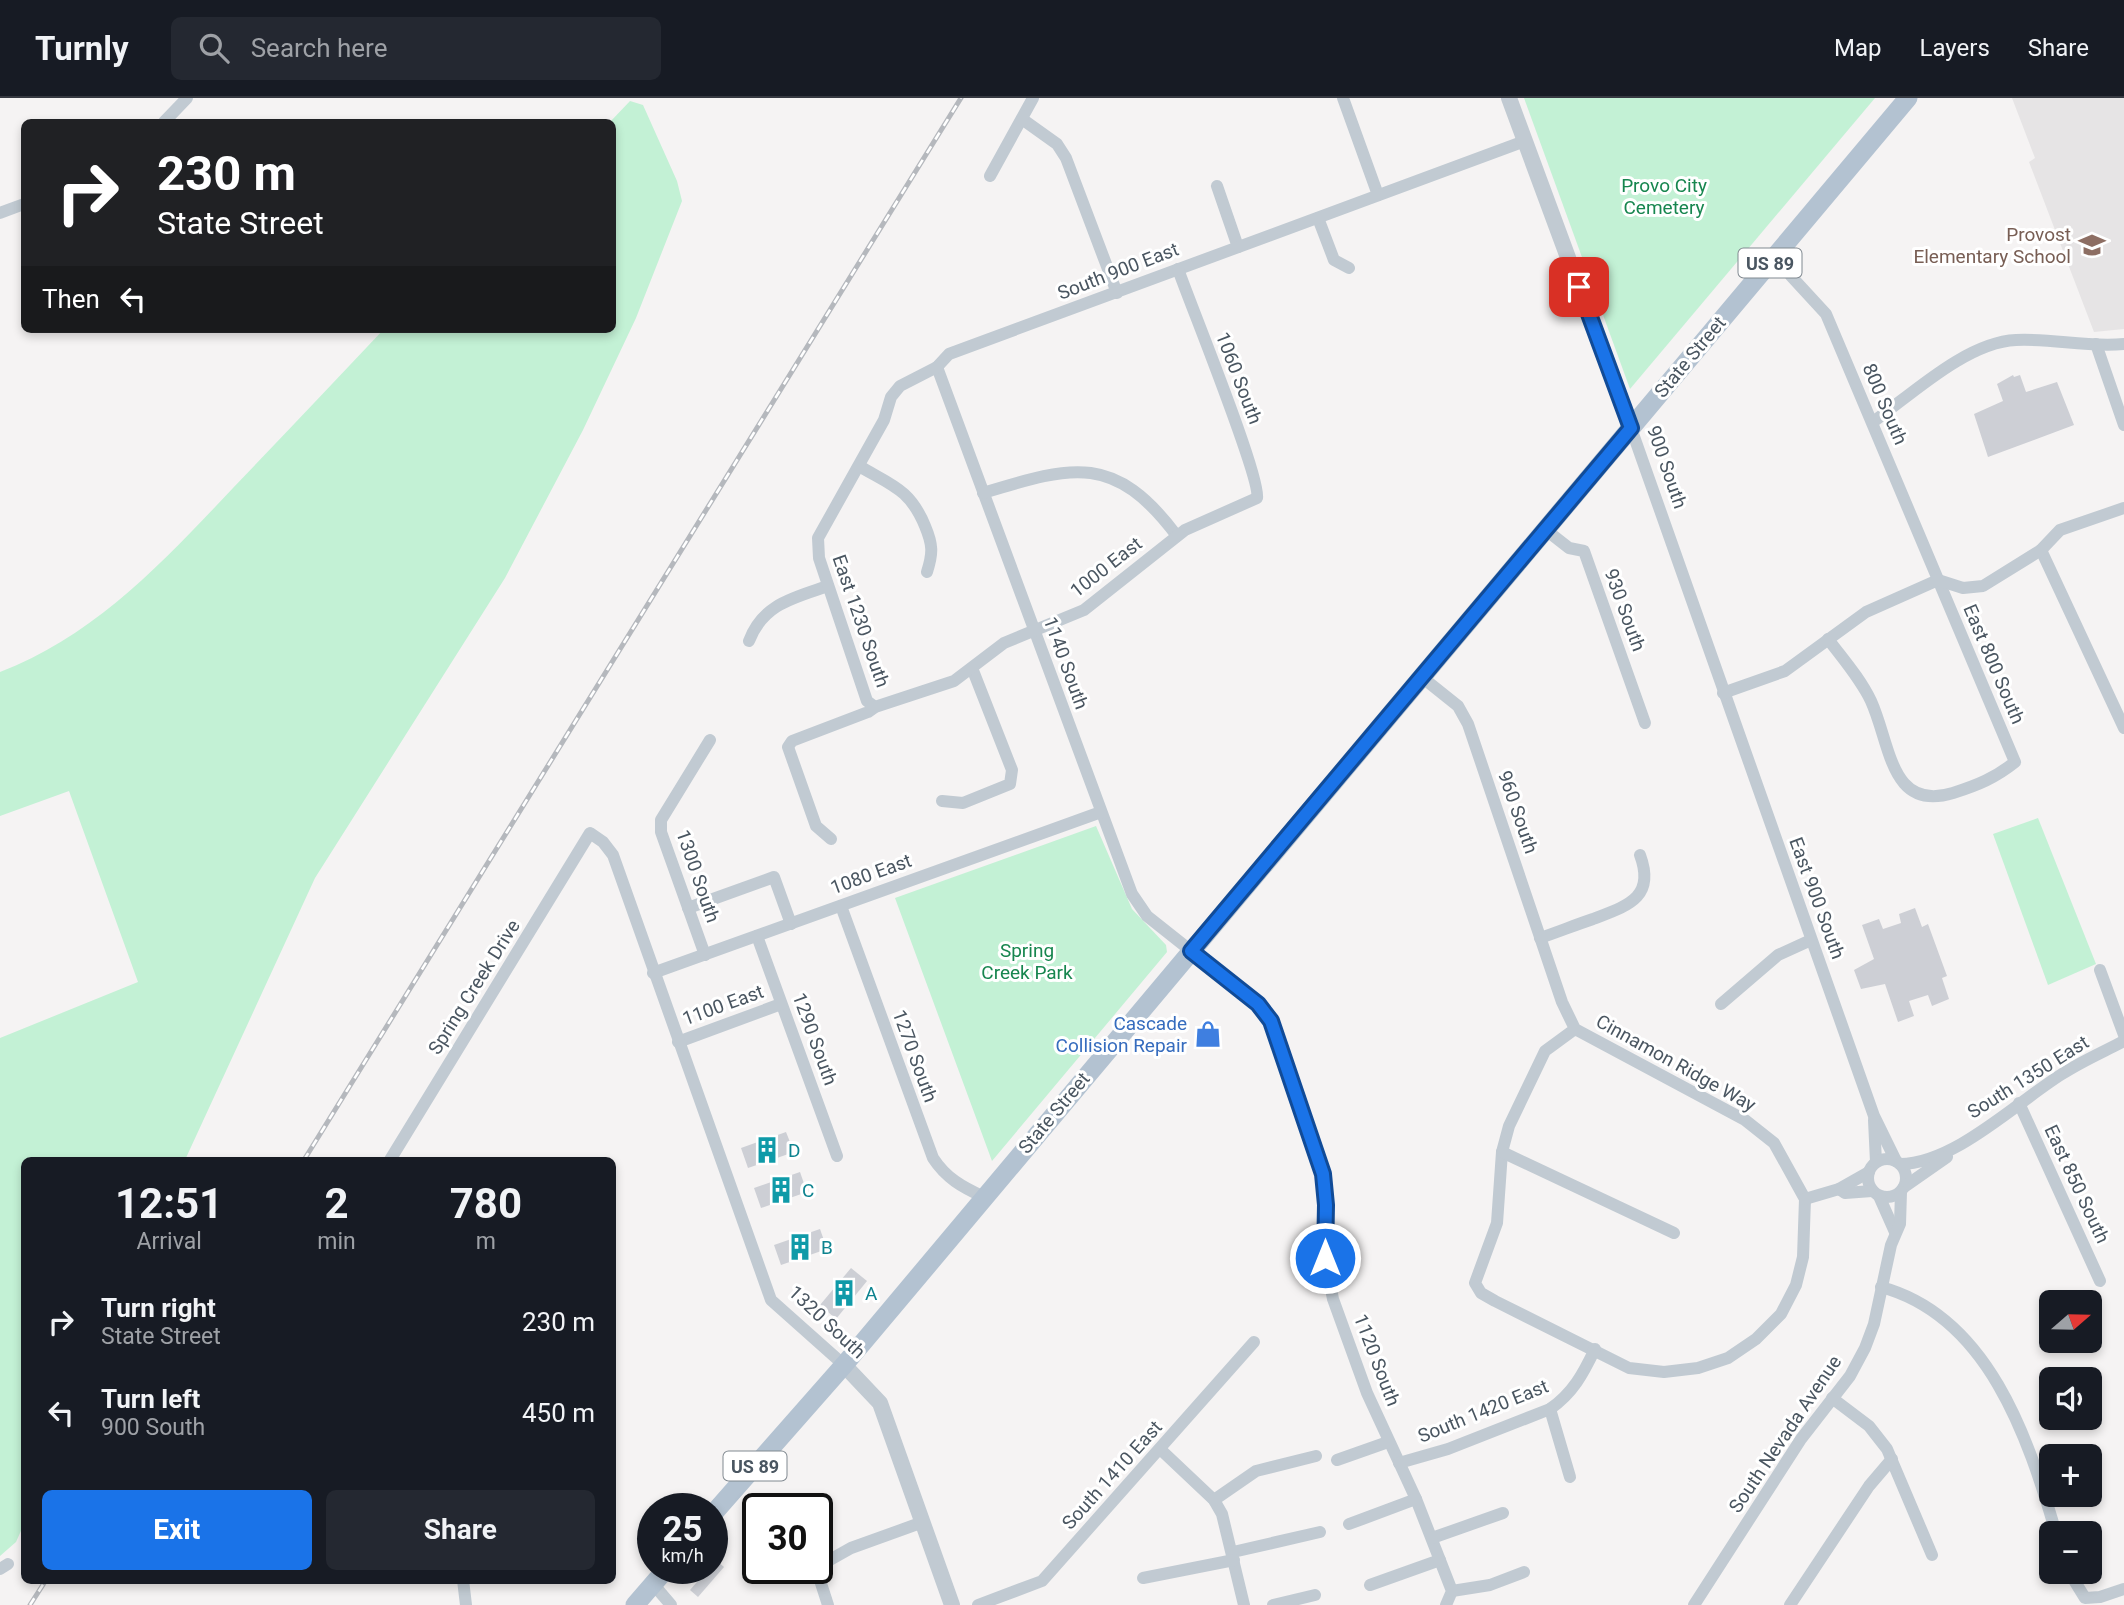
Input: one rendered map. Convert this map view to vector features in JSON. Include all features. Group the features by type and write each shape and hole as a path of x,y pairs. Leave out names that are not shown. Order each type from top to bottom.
{"main road":[{"name":"State Street","path":"728,1497 844,1365 1908,98"},
{"path":"635,1605 654,1585"}],"street":[{"path":"167,119 187,98"},
{"path":"990,176 1034,98"},
{"path":"1343,98 1378,195"},
{"name":"900 South","path":"1509,98 1631,428 1723,693"},
{"path":"1022,119 1057,144 1066,158 1117,293"},
{"name":"South 900 East","path":"817,544 822,526 859,466 900,386 937,367 949,354 1525,141"},
{"path":"1217,186 1238,247"},
{"path":"0,213 21,205"},
{"path":"1318,218 1334,260 1349,268"},
{"name":"800 South","path":"1777,255 1791,276 1826,314 1938,580"},
{"name":"1060 South","path":"1178,269 1255,479 1258,494 1254,501"},
{"path":"1872,422 1981,348 2027,339 2124,344"},
{"path":"2096,344 2124,425"},
{"name":"1140 South","path":"937,367 1126,880 1142,909 1191,951"},
{"path":"859,466 909,496 917,506 934,549 927,572"},
{"path":"983,493 1052,472 1084,471 1120,482 1145,500 1177,536"},
{"name":"1000 East","path":"831,839 816,826 788,747 790,744 875,707 954,681 994,649 1098,602 1177,536 1196,524 1254,501"},
{"path":"1723,693 1785,671 1866,612 1938,580 1963,588 1986,585 2041,550 2060,530 2124,508"},
{"name":"930 South","path":"1546,530 1569,548 1584,551 1645,723"},
{"name":"East 1230 South","path":"817,544 828,586 867,701 875,707"},
{"path":"2041,550 2124,728"},
{"name":"East 800 South","path":"1828,639 1863,684 1902,783 1916,795 1934,799 1992,780 2015,762 1938,580"},
{"path":"749,641 754,627 770,609 828,586"},
{"path":"942,801 963,803 1010,784 1012,770 972,668"},
{"name":"960 South","path":"1423,678 1458,706 1468,724 1562,1002 1576,1029"},
{"name":"East 900 South","path":"1723,693 1874,1116 1898,1162"},
{"name":"1300 South","path":"705,954 661,832 661,820 710,740"},
{"name":"1080 East","path":"653,973 1101,812"},
{"name":"1320 South","path":"590,833 603,842 613,855 771,1300 844,1365 880,1403 951,1605"},
{"name":"Spring Creek Drive","path":"392,1157 590,833"},
{"path":"1540,938 1630,905 1642,891 1646,872 1640,855"},
{"path":"688,908 774,877 791,924"},
{"name":"1270 South","path":"841,906 927,1144 942,1171 962,1187 984,1197"},
{"name":"1290 South","path":"757,936 838,1156"},
{"path":"1721,1004 1778,955 1811,940"},
{"name":"1120 South","path":"1191,951 1258,1004 1271,1021 1278,1038 1323,1174 1326,1205 1325,1258 1333,1299 1388,1442 1416,1499 1451,1591"},
{"path":"2100,970 2124,1035"},
{"name":"1100 East","path":"678,1042 782,1004"},
{"path":"1576,1029 1545,1051 1509,1125 1502,1152 1497,1223 1475,1283 1481,1293 1494,1301 1629,1368 1664,1372 1698,1368 1728,1358 1756,1339 1781,1314 1796,1285 1803,1257 1805,1199 1839,1189 1886,1159 1898,1162 1906,1175 1903,1190 1891,1198 1876,1194 1846,1193 1839,1189"},
{"name":"Cinnamon Ridge Way","path":"1576,1029 1745,1120 1774,1143 1805,1199"},
{"name":"South 1350 East","path":"1898,1162 1927,1161 1953,1148 2064,1072 2124,1041"},
{"name":"East 850 South","path":"2019,1103 2100,1281"},
{"name":"East 900 South","path":"1873,1167 1874,1116"},
{"name":"South 1350 East","path":"1903,1190 1944,1160 1953,1148"},
{"path":"1502,1152 1674,1233"},
{"path":"1873,1167 1868,1182 1895,1232"},
{"name":"South Nevada Avenue","path":"1694,1605 1801,1439 1850,1376 1865,1348 1874,1324 1895,1232 1900,1224 1903,1190"},
{"path":"1881,1287 1905,1294 1946,1322 1977,1353 2000,1386 2018,1424 2038,1473 2052,1521"},
{"name":"South 1410 East","path":"978,1605 1042,1581 1254,1342"},
{"name":"South 1420 East","path":"1399,1463 1448,1449 1550,1409 1564,1399 1581,1380 1595,1349"},
{"path":"1832,1398 1869,1426 1892,1459 1932,1555"},
{"path":"1550,1409 1570,1477"},
{"path":"1337,1460 1388,1442"},
{"path":"1160,1449 1214,1500 1222,1514 1244,1605"},
{"path":"1214,1500 1256,1471 1316,1456"},
{"path":"1794,1604 1869,1486 1892,1459"},
{"path":"1349,1524 1416,1499"},
{"path":"1432,1538 1503,1513"},
{"path":"828,1605 818,1574 819,1566 851,1548 923,1522"},
{"path":"1143,1578 1320,1532"},
{"path":"1370,1585 1440,1560"},
{"path":"1446,1605 1451,1591 1490,1585 1524,1572"},
{"path":"463,1584 466,1605"},
{"path":"2076,1584 2085,1598 2101,1597 2124,1589"},
{"path":"654,1585 671,1605"},
{"path":"1273,1605 1315,1595"}],"shaded area":[{"name":"Provost Elementary School","path":"2012,98 2124,98 2124,329 2094,332 2029,162 2035,158"}],"green space":[{"name":"Provo City Cemetery","path":"1524,98 1875,98 1630,389"},
{"path":"630,101 643,105 677,181 682,201 636,318 583,430 505,578 315,878 186,1157 21,1157 21,1531 16,1542 0,1556 0,1038 138,982 69,791 0,816 0,672 67,638 127,593 181,542 380,333 616,333 616,119 613,119"},
{"path":"2038,818 2096,964 2048,985 1993,834"},
{"name":"Spring Creek Park","path":"1096,826 1132,909 1166,945 1167,952 992,1161 895,898"}],"building":[{"path":"2013,375 2020,375 2026,392 2057,382 2074,425 1988,457 1974,414 2003,401 1997,384"},
{"path":"1915,908 1922,927 1928,924 1947,976 1942,978 1949,999 1932,1006 1928,995 1909,1001 1914,1016 1898,1022 1885,984 1861,989 1854,970 1874,959 1862,925 1879,919 1883,929 1901,923 1899,914"},
{"name":"D","path":"786,1132 794,1152 748,1168 741,1148"},
{"name":"C","path":"800,1172 807,1192 761,1208 754,1188"},
{"name":"B","path":"820,1229 827,1249 781,1265 774,1245"},
{"name":"A","path":"851,1268 867,1281 836,1319 820,1305"},
{"path":"695,1584 709,1584 698,1597 690,1590"}],"railway":[{"path":"306,1157 961,98"},
{"path":"30,1605 43,1584"}],"place":[{"name":"Provost Elementary School","path":"2092,245"},
{"name":"Cascade Collision Repair","path":"1208,1034"},
{"name":"D","path":"767,1150"},
{"name":"C","path":"781,1190"},
{"name":"B","path":"800,1247"},
{"name":"A","path":"844,1293"}],"route":[{"path":"1325,1258 1326,1191 1323,1174 1271,1021 1258,1004 1191,951 1631,428 1579,287"}]}
